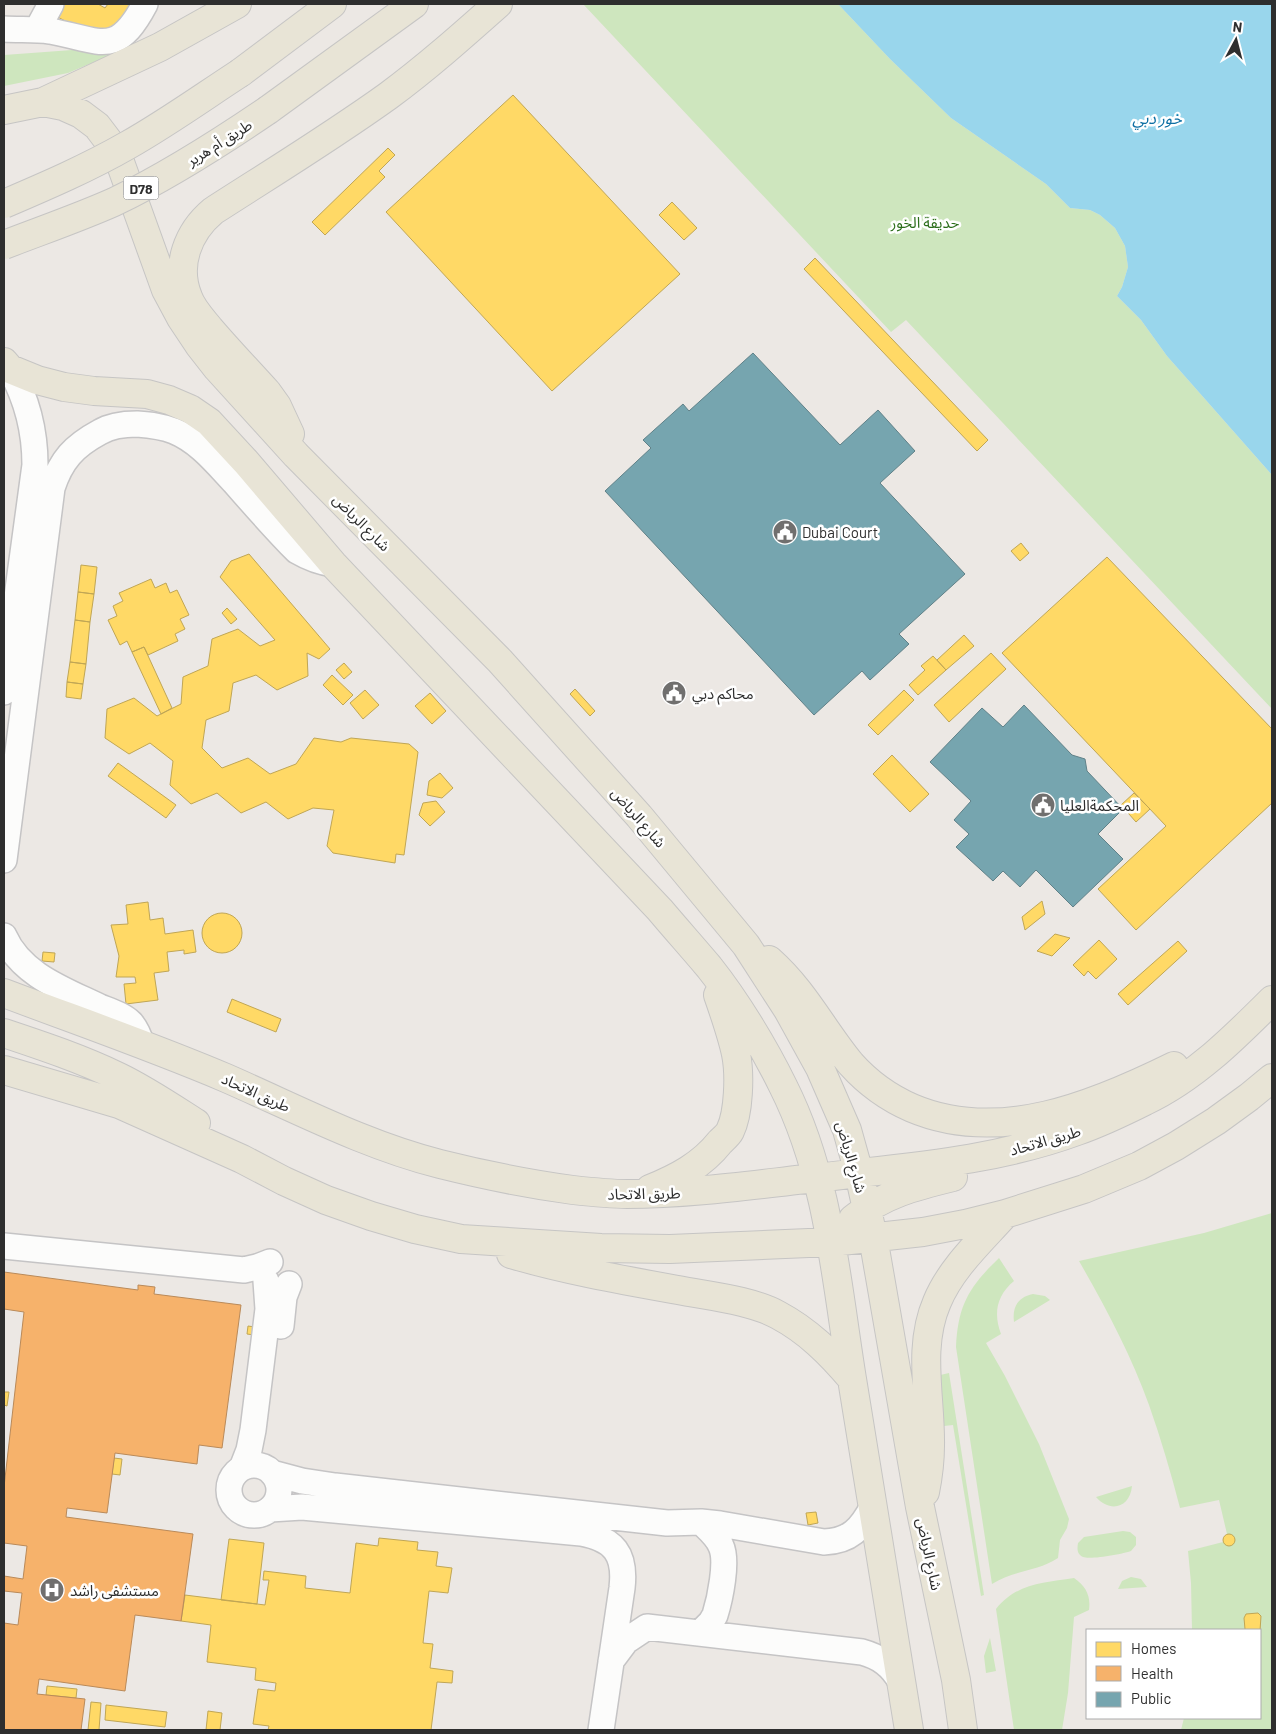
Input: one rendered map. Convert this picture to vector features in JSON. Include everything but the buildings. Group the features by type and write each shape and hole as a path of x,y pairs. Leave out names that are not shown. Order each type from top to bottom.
{"main road":[{"path":"43,102 160,47 237,4"},
{"path":"4,204 77,172 168,121 240,72 332,4"},
{"name":"طريق أم هرير","path":"4,245 113,202 192,159 268,110 414,4"},
{"path":"296,454 288,429 277,406 267,392 197,314 188,298 183,280 183,261 188,243 197,227 214,211 390,95 498,4"},
{"name":"شارع الرياض","path":"4,110 43,102 63,106 81,114 98,126 116,151 156,267 166,290 181,318 217,368 296,454 500,661 638,816 746,945 788,1010 815,1060 849,1138 859,1173 873,1236 920,1507 954,1671 963,1730"},
{"path":"7,365 37,380 64,387 147,394 169,400 190,409 209,422 246,462 333,564 653,903 709,968 745,1019 783,1086 808,1146 818,1177 832,1242 852,1379 909,1730"},
{"path":"746,945 766,957 783,972 798,989 851,1064 869,1082 900,1103 925,1113 951,1120 978,1122 1032,1118 1098,1099 1137,1084 1175,1066 1249,1023"},
{"path":"625,1194 650,1189 673,1179 695,1166 714,1150 730,1131 737,1106 739,1080 737,1055 709,968"},
{"name":"طريق الاتحاد","path":"4,993 141,1043 228,1079 356,1137 456,1168 540,1186 605,1194 684,1193 952,1162 1017,1149 1078,1131 1148,1100 1187,1077 1249,1023 1272,1000"},
{"path":"4,1033 60,1052 119,1077 204,1128 242,1159"},
{"path":"12,1077 119,1104 242,1159 326,1200 370,1216 567,1269 743,1302 776,1314 806,1332 831,1355 852,1379"},
{"path":"461,1240 601,1248 670,1249 832,1242 923,1232 965,1224 1005,1214 1084,1189 1139,1166 1216,1121 1272,1078"},
{"path":"832,1242 866,1208 882,1199 915,1186 1018,1162 1039,1155 1060,1144 1078,1131"},
{"path":"808,1146 819,1151 831,1151 842,1146 849,1138"},
{"path":"920,1507 925,1494 930,1447 925,1360 930,1327 937,1302 962,1263 1005,1214"},
{"path":"837,1281 840,1273 846,1266 854,1262 862,1261 878,1269"}],"street":[{"path":"37,30 51,4"},
{"path":"4,30 37,30 96,42 108,42 119,38 128,31 145,4"},
{"path":"4,692 35,465 35,444 32,424 20,386 7,365"},
{"path":"4,860 52,488 57,471 68,454 86,439 106,428 130,424 152,425 174,431 195,443 216,463 297,551 308,558 333,564"},
{"path":"4,936 16,957 39,975 69,992 126,1019 136,1030 141,1043"},
{"path":"4,1246 267,1275 284,1298 268,1437 270,1471 277,1480 278,1495 276,1503 265,1512 254,1515 240,1511 230,1498 230,1480 242,1468 256,1465 270,1471 318,1484 667,1523 701,1522 730,1525 824,1542 836,1542 854,1533 867,1518 873,1506"},
{"path":"242,1468 250,1450 268,1309 267,1275"},
{"path":"270,1509 310,1507 593,1535 608,1543 620,1556 623,1568 622,1588 601,1730"},
{"path":"700,1633 715,1615 724,1559 721,1545 717,1538 701,1522"},
{"path":"622,1588 633,1609 647,1627"},
{"path":"611,1661 626,1641 647,1627 862,1652 874,1655 886,1662 895,1671 901,1682"}],"green space":[{"name":"حديقة الخور","path":"583,4 838,4 890,59 951,118 1046,184 1070,208 1090,210 1100,215 1115,228 1125,246 1128,267 1117,296 1141,320 1167,356 1272,475 1272,709 906,320 891,332"},
{"path":"113,47 113,54 68,73 4,86 4,55"},
{"path":"1272,1213 1272,1730 1181,1730 1184,1719 1261,1719 1261,1629 1192,1629 1188,1551 1223,1542 1223,1538 1227,1534 1219,1500 1180,1508 1162,1443 1142,1386 1099,1296 1079,1261 1204,1233"},
{"path":"999,1258 1014,1281 1000,1298 998,1305 997,1319 1001,1334 986,1343 1039,1444 1069,1519 1067,1528 1060,1540 1058,1558 1042,1566 1000,1579 992,1584 956,1347 959,1319 967,1298 980,1278"},
{"path":"1033,1294 1045,1296 1050,1300 1014,1322 1014,1312 1017,1304 1023,1298"},
{"path":"949,1373 984,1595 981,1596 953,1425 944,1426 936,1376"},
{"path":"1132,1486 1128,1499 1118,1506 1107,1505 1096,1497"},
{"path":"1123,1531 1130,1532 1136,1537 1136,1545 1131,1551 1092,1558 1083,1557 1079,1553 1078,1543 1084,1537"},
{"path":"1131,1577 1141,1579 1147,1587 1118,1589 1122,1581"},
{"path":"1074,1578 1082,1584 1087,1592 1089,1610 1074,1617 1068,1693 1062,1730 1014,1730 996,1609 1004,1600 1022,1589 1041,1583"},
{"path":"990,1638 996,1671 986,1673 984,1656"}],"water":[{"name":"خور دبي","path":"838,4 1272,4 1272,475 1167,356 1141,320 1117,296 1128,267 1125,246 1115,228 1100,215 1090,210 1070,208 1046,184 951,118 890,59"}],"place":[{"name":"Dubai Court","path":"785,532"},
{"name":"محاكم دبي","path":"674,693"},
{"name":"المحكمةالعليا","path":"1043,805"},
{"name":"مستشفى راشد","path":"52,1590"}]}
